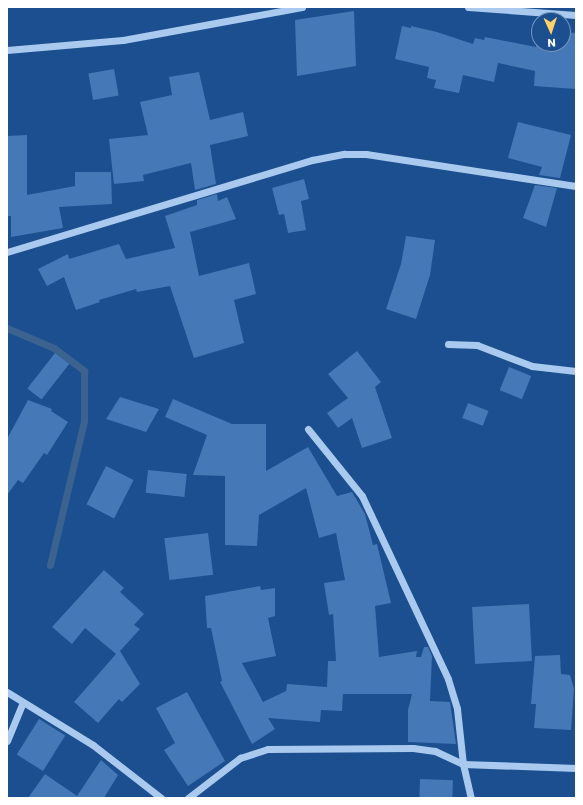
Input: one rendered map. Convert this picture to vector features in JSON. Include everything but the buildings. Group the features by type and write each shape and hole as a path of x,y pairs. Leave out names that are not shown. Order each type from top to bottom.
{"street":[{"path":"7,50 122,40 302,7"},
{"path":"468,7 576,15"},
{"path":"7,252 312,160 344,154 366,154 576,186"},
{"path":"448,344 477,345 532,366 576,371"},
{"path":"308,429 362,496 445,671 457,709 463,764 471,798"},
{"path":"7,692 93,745 161,798"},
{"path":"7,741 23,702"},
{"path":"188,798 240,758 268,749 413,748 435,751 463,764 576,768"}],"waterway":[{"path":"7,328 54,348 84,371 84,421 50,565"}]}
